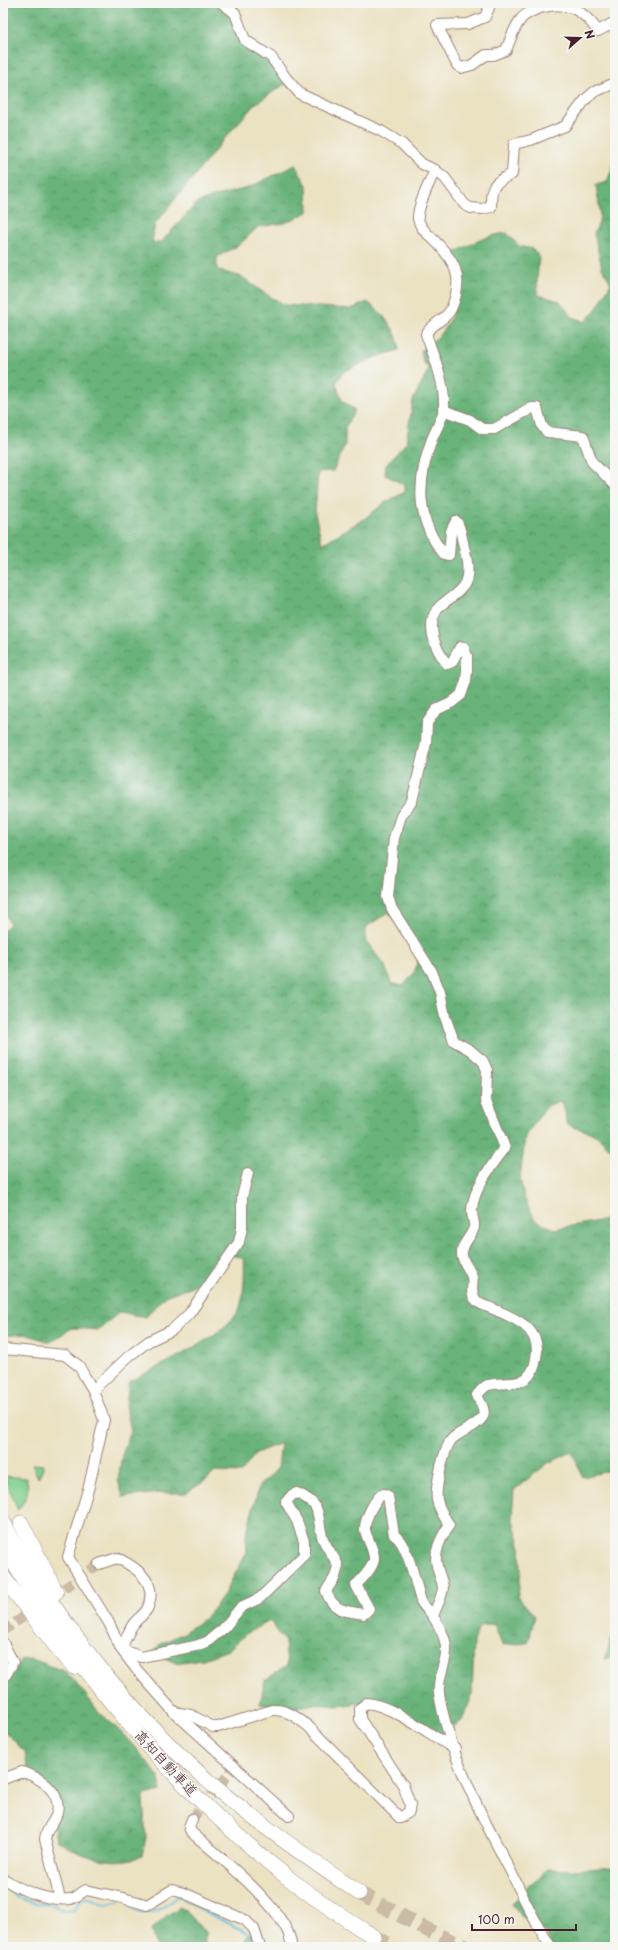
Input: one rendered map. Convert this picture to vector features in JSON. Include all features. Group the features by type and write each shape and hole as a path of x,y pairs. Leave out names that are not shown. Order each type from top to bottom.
{"highway":[{"name":"高知自動車道","path":"3,1522 32,1571 63,1617 100,1668 142,1716 180,1755 222,1792 262,1824 359,1893"},
{"path":"21,1523 68,1613 142,1716"},
{"name":"高知自動車道","path":"3,1545 52,1623 138,1734 210,1810 246,1843 330,1909 374,1937"},
{"path":"3,1577 54,1644 86,1681 138,1734"}],"street":[{"path":"222,3 236,13 245,40 271,57 300,94 381,131 402,144 422,164 435,170 445,178 465,205 471,208 482,209 491,207 492,188 495,182 512,174 514,144 531,140 565,126 586,99 594,92 615,83"},
{"path":"492,3 485,17 468,24 437,25 457,65 461,68 472,64 486,55 494,55 506,50 512,33 522,18 530,12 551,4 567,5 580,12 591,21 598,30 615,22"},
{"path":"433,1616 443,1586 436,1564 437,1550 440,1540 449,1525 438,1501 437,1489 446,1448 452,1439 478,1422 483,1416 484,1410 477,1395 482,1389 487,1386 514,1383 526,1379 532,1373 536,1361 537,1349 532,1333 527,1326 511,1316 482,1305 474,1299 471,1290 472,1278 462,1256 462,1249 474,1227 472,1208 482,1180 505,1148 486,1101 487,1070 483,1061 470,1050 454,1041 445,1017 440,992 432,972 392,909 388,897 394,838 401,816 412,801 426,743 427,723 436,710 451,703 461,695 466,681 467,656 464,648 460,647 452,662 447,664 440,655 431,630 433,615 464,584 467,577 467,557 458,522 456,521 451,531 449,554 444,554 438,547 423,516 421,496 423,472 432,440 443,410 440,375 426,334 430,327 446,316 451,310 455,299 456,269 443,249 422,230 418,218 420,206 435,170"},
{"path":"443,410 470,420 482,429 494,429 532,408 537,408 542,426 547,432 584,436 592,462 615,485"},
{"path":"93,1390 129,1356 149,1341 182,1322 189,1314 238,1242 242,1228 242,1197 248,1173"},
{"path":"3,1349 65,1355 79,1366 93,1390 104,1420 89,1486 68,1557 109,1623 121,1649 137,1670 174,1712 234,1768 289,1816"},
{"path":"121,1649 141,1657 195,1646 218,1635 241,1607 260,1598 304,1555 304,1541 297,1521 286,1502 292,1495 297,1493 313,1503 319,1514 322,1535 338,1566 335,1577 326,1591 328,1600 344,1612 364,1614 369,1609 356,1585 369,1571 374,1561 374,1554 365,1528 375,1501 380,1495 384,1494 388,1496 394,1535 401,1541 414,1573 422,1603 433,1616 446,1649 438,1681 445,1720 455,1749 487,1828 533,1919 551,1947"},
{"path":"99,1564 116,1558 131,1565 146,1579 150,1593 148,1608 132,1625 121,1649"},
{"path":"3,1643 12,1662 6,1674 3,1675"},
{"path":"174,1712 191,1715 218,1727 272,1710 281,1710 294,1715 308,1726 400,1818 409,1812 410,1804 403,1785 360,1719 360,1708 367,1702 375,1704 393,1712 455,1749"},
{"path":"3,1779 22,1772 42,1780 52,1790 58,1807 56,1815 46,1831 45,1838 60,1899"},
{"path":"192,1819 189,1827 191,1832 269,1903 283,1920 291,1947"},
{"path":"3,1878 27,1892 60,1899 71,1899 86,1890 106,1895 124,1897 147,1905 172,1890 184,1893 245,1920 254,1928 260,1947"}],"green space":[{"path":"3,3 236,3 242,30 278,68 288,82 255,104 225,138 155,224 152,243 161,242 197,203 216,196 248,188 295,165 307,185 308,212 285,223 258,227 239,245 217,257 217,270 242,277 264,293 285,305 351,309 367,302 379,311 393,329 399,350 376,357 343,372 336,383 342,401 355,410 345,427 345,445 333,471 318,472 315,513 322,544 364,519 386,502 405,492 405,485 385,475 386,465 406,443 413,400 429,369 423,362 421,350 438,337 449,322 455,307 462,275 453,254 479,240 507,233 519,246 532,249 539,256 537,281 538,295 560,301 571,316 585,322 597,308 611,283 602,268 594,233 599,223 600,211 596,185 607,182 615,160 615,1150 610,1148 594,1134 566,1123 565,1110 560,1101 547,1106 525,1139 520,1178 524,1198 535,1220 555,1229 615,1218 615,1490 608,1471 583,1477 572,1452 548,1463 514,1490 512,1517 520,1544 521,1570 518,1597 535,1616 528,1643 502,1645 494,1624 479,1627 474,1642 472,1696 462,1721 439,1735 366,1702 339,1706 315,1704 286,1709 260,1704 265,1680 287,1666 285,1642 270,1621 247,1633 228,1650 203,1659 176,1663 153,1653 160,1644 184,1633 205,1618 222,1598 247,1552 246,1535 259,1486 278,1468 281,1443 256,1453 241,1473 215,1472 209,1478 186,1493 160,1493 123,1497 118,1480 122,1455 131,1431 126,1406 129,1382 206,1340 232,1320 239,1310 242,1299 244,1259 229,1254 213,1275 190,1287 165,1296 145,1317 119,1312 99,1330 72,1328 50,1342 25,1334 3,1336 3,931 10,924 3,910","holes":["389,912 418,959 414,973 403,986 391,983 385,966 366,941 366,927"]},
{"path":"32,1464 43,1465 38,1478"},
{"path":"4,1476 26,1478 28,1491 18,1510"},
{"path":"615,1631 615,1657 604,1659"},
{"path":"32,1659 66,1672 75,1681 98,1711 120,1731 159,1777 161,1791 145,1795 143,1800 146,1838 142,1856 119,1861 97,1858 76,1851 56,1840 54,1829 54,1801 48,1787 35,1781 27,1766 25,1752 3,1730 3,1679 13,1675 21,1660"},
{"path":"615,1867 615,1947 551,1947 546,1933 524,1919 512,1904 529,1885 549,1869 571,1870"},
{"path":"180,1907 188,1913 205,1932 205,1943 201,1947 157,1947 152,1930 166,1916"},
{"path":"249,1934 257,1940 260,1947 241,1947"}],"waterway":[{"path":"3,1885 16,1897 35,1903 53,1905 65,1911 74,1910 79,1902 85,1898 90,1898 106,1905 119,1901"},
{"path":"129,1904 136,1910 148,1913 160,1909 178,1896 199,1909 251,1934"}],"tunnel":[{"path":"52,1597 99,1564"},
{"path":"3,1631 35,1609"},
{"path":"192,1819 233,1769"},
{"path":"359,1893 435,1934 465,1947"},
{"path":"374,1937 394,1947"}]}
